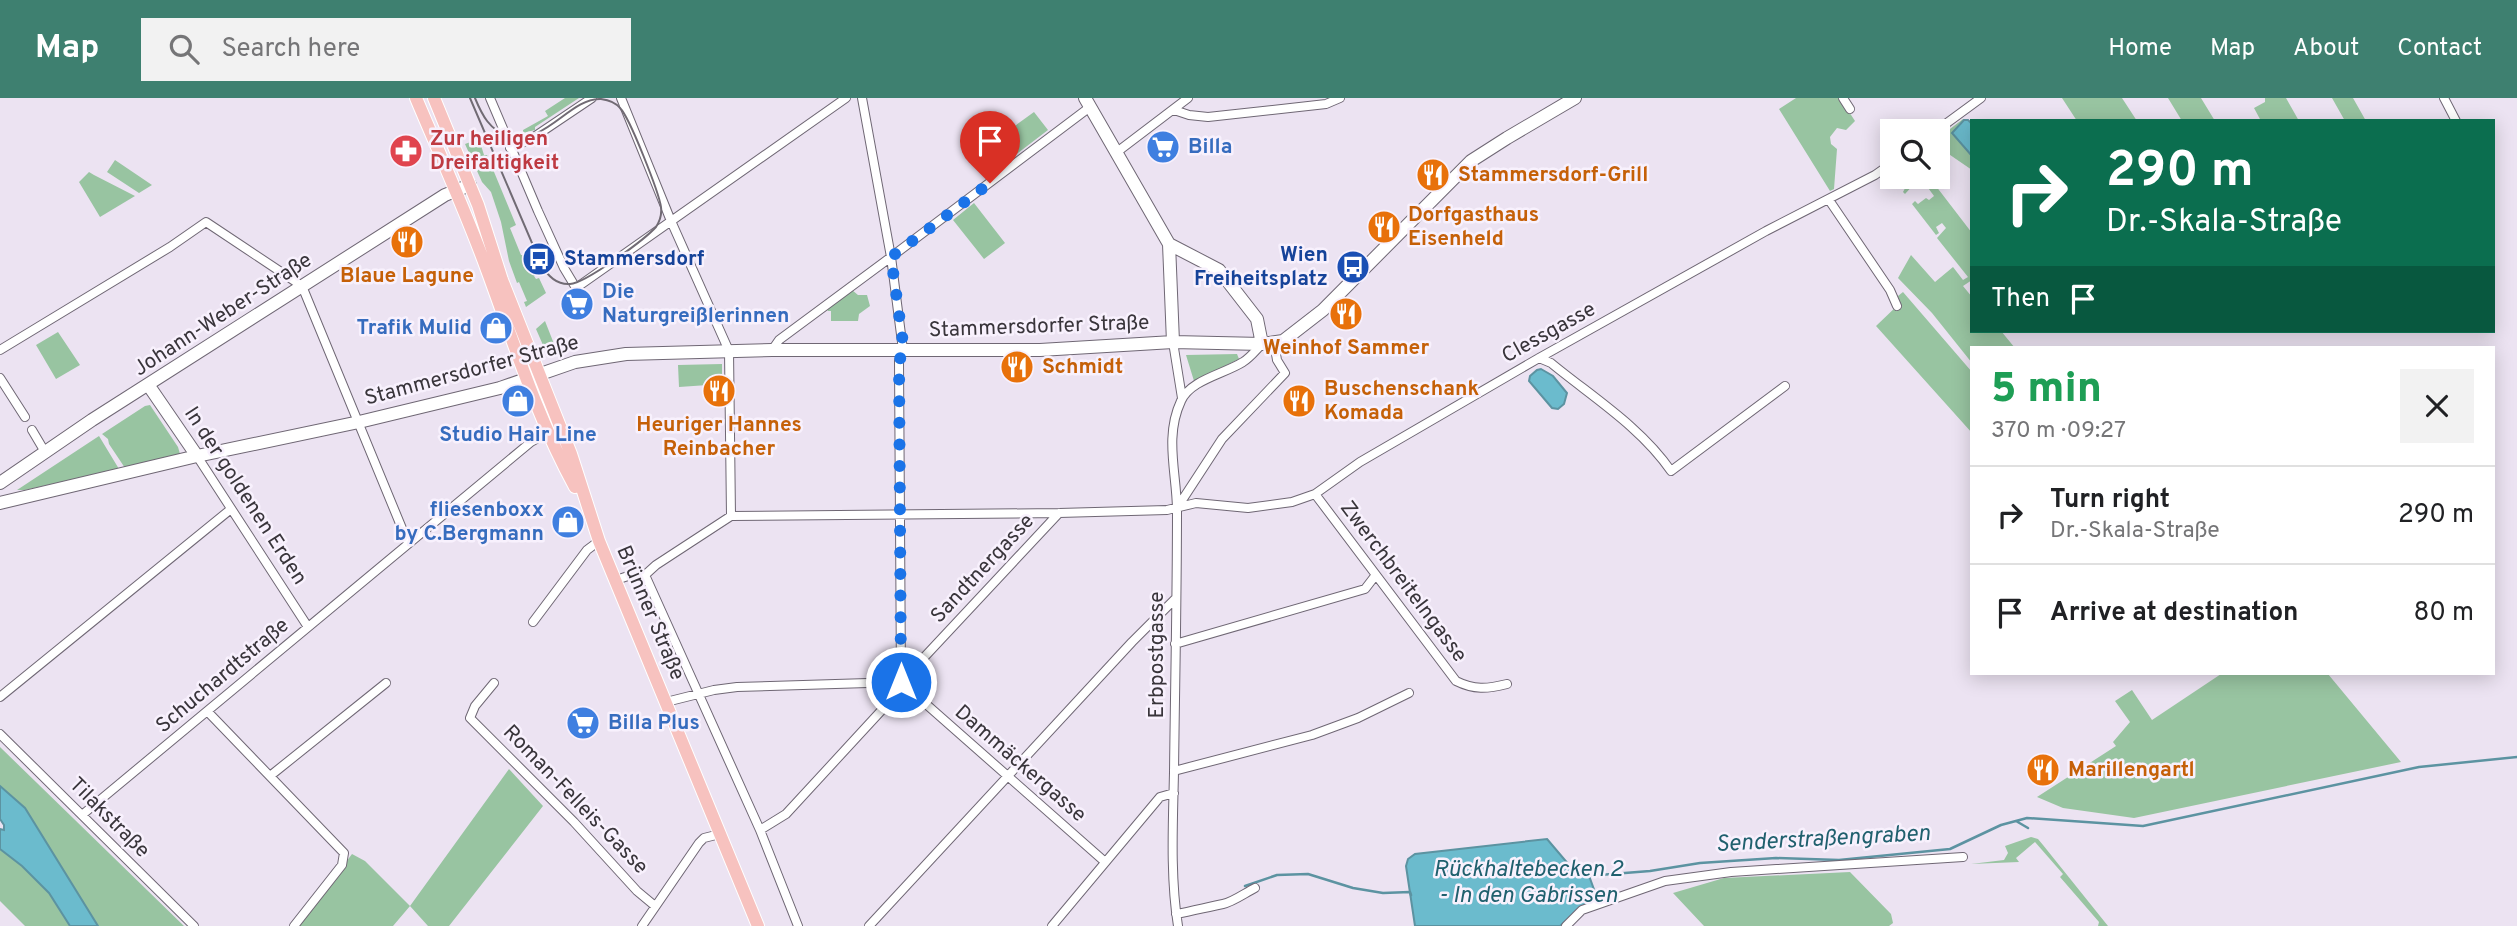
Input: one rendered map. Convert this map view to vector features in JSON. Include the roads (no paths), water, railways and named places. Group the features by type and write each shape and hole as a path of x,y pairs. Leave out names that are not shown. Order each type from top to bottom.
{"main road":[{"name":"Brünner Straße","path":"416,98 456,191 560,459 587,508"},
{"name":"Brünner Straße","path":"434,98 470,185 502,279 571,454 599,541 758,926"},
{"path":"1169,244 1219,271 1257,319 1268,343 1283,341 1323,310 1471,161 1575,98"},
{"path":"1088,102 1169,244 1173,342"},
{"name":"Johann-Weber-Straße","path":"0,483 445,195 470,185"},
{"name":"Stammersdorfer Straße","path":"0,503 197,456 359,422 500,388 575,362 626,354 772,350 1040,350 1173,342 1268,343"},
{"name":"In der goldenen Erden","path":"149,386 197,456"}],"street":[{"path":"490,98 564,268 576,288 846,98"},
{"path":"510,148 531,139 592,98"},
{"path":"616,580 631,575 645,575 731,516 729,351 671,221 621,98"},
{"path":"667,702 737,687 901,682 899,361 904,350 891,257 862,98"},
{"path":"1117,152 1188,98"},
{"path":"1174,110 1208,117 1326,104 1340,98"},
{"path":"1843,98 1850,109"},
{"path":"1950,121 1981,98"},
{"path":"2444,98 2455,119"},
{"path":"772,350 779,340 891,257 1088,102"},
{"name":"Clessgasse","path":"731,516 1059,513 1177,508 1196,503 1248,508 1292,502 1315,494 1360,462 1539,358 1880,171"},
{"path":"1829,200 1898,306"},
{"path":"0,350 170,247 206,222 302,286 408,544"},
{"path":"1173,342 1182,398 1204,381 1246,361 1268,343 1285,373 1222,439 1177,508"},
{"path":"1539,358 1551,363 1635,431 1656,451 1671,471 1785,386"},
{"path":"0,378 25,417"},
{"name":"Erbpostgasse","path":"1178,926 1174,793 1177,508 1172,423 1182,398"},
{"path":"32,430 45,453"},
{"name":"Schuchardtstraße","path":"82,815 531,442 549,432"},
{"name":"In der goldenen Erden","path":"197,456 308,627"},
{"name":"Zwerchbreitelngasse","path":"1315,494 1456,681 1467,687 1485,690 1507,684"},
{"path":"0,697 231,509"},
{"name":"Sandtnergasse","path":"760,830 786,814 892,699 901,682 1059,513"},
{"path":"533,622 587,550 599,541"},
{"name":"Brünner Straße","path":"645,575 760,830 798,926"},
{"path":"1175,644 1365,589 1376,576"},
{"path":"869,926 1175,599"},
{"name":"Dammäckergasse","path":"901,682 1104,861"},
{"path":"270,776 386,683"},
{"name":"Roman-Felleis-Gasse","path":"494,683 475,706 470,718 574,822 637,891 656,906"},
{"path":"1174,771 1312,735 1358,718 1409,693"},
{"path":"208,712 344,853 342,865 294,926"},
{"name":"Tilakstraße","path":"0,734 194,926"},
{"path":"1052,926 1160,797 1174,793"},
{"path":"642,926 698,843 704,838 720,834"},
{"path":"1566,926 1582,911 1665,881 1731,872 1963,857"},
{"path":"1176,914 1223,904 1255,888"}],"water":[{"path":"1964,120 1970,122 1970,154 1952,133"},
{"path":"1541,369 1553,376 1567,393 1564,404 1558,409 1552,408 1529,381 1530,376"},
{"path":"0,786 25,808 98,926 70,926 49,893 0,849 0,829 4,830 4,825 0,819"},
{"name":"Rückhaltebecken 2 - In den Gabrissen","path":"1547,839 1575,872 1588,873 1596,895 1560,926 1415,926 1406,866 1408,859 1415,854"}],"waterway":[{"name":"Senderstraßengraben","path":"1587,876 1650,871 1700,863 1776,858 1839,860 1950,849 2001,825 2027,818 2143,826 2419,767 2517,757"},
{"path":"2016,821 2028,828"},
{"name":"Senderstraßengraben","path":"1245,886 1277,875 1308,874 1353,888 1383,893 1410,892 1411,895"}],"tram line":[{"path":"470,98 541,264 552,279 560,283 578,282 628,250 656,227 661,210 659,199 644,156 625,115 616,105 601,99 589,101 546,128 523,137 502,134 492,126 475,98"}],"place":[{"name":"Billa","path":"1163,147"},
{"name":"Zur heiligen Dreifaltigkeit","path":"406,151"},
{"name":"Stammersdorf-Grill","path":"1433,175"},
{"name":"Dorfgasthaus Eisenheld","path":"1384,227"},
{"name":"Blaue Lagune","path":"407,242"},
{"name":"Stammersdorf","path":"539,259"},
{"name":"Wien Freiheitsplatz","path":"1353,267"},
{"name":"Die Naturgreißlerinnen","path":"577,304"},
{"name":"Weinhof Sammer","path":"1346,314"},
{"name":"Trafik Mulid","path":"496,328"},
{"name":"Schmidt","path":"1017,367"},
{"name":"Heuriger Hannes Reinbacher","path":"719,391"},
{"name":"Studio Hair Line","path":"518,401"},
{"name":"Buschenschank Komada","path":"1299,401"},
{"name":"fliesenboxx by C.Bergmann","path":"568,522"},
{"name":"Billa Plus","path":"583,723"},
{"name":"Marillengartl","path":"2043,770"}]}
